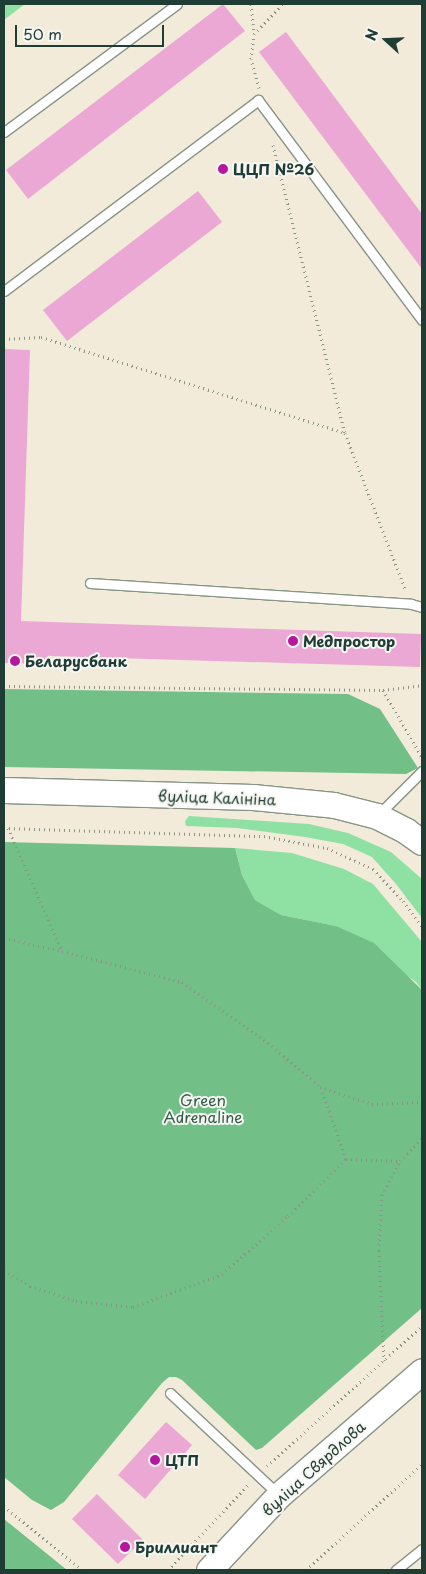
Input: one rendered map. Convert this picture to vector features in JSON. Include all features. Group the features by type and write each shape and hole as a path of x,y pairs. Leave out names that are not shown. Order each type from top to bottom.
{"main road":[{"name":"вуліца Калініна","path":"4,790 253,797 334,805 377,816 406,831 422,842"},
{"name":"вуліца Свярдлова","path":"209,1570 279,1495 422,1371"}],"lane":[{"path":"4,132 177,4"},
{"path":"4,290 258,100 422,320"},
{"path":"90,583 410,604 422,607"},
{"path":"377,816 422,771"},
{"path":"170,1393 279,1495"},
{"path":"396,1570 422,1549"}],"path":[{"path":"251,4 254,34 251,59 345,433 410,604"},
{"path":"254,34 282,4"},
{"path":"4,339 41,336 345,433"},
{"path":"4,686 383,690 422,686"},
{"path":"383,690 422,758"},
{"path":"62,951 6,828 264,836 327,848 372,869 403,901 422,927"},
{"path":"4,938 182,982 272,1046 320,1087 372,1104 422,1102"},
{"path":"320,1087 346,1159"},
{"path":"384,1362 378,1250 382,1195 400,1161 422,1138"},
{"path":"4,1270 30,1286 76,1301 133,1307 222,1274 288,1216 346,1159 400,1161"},
{"path":"168,1570 258,1474 422,1326"},
{"path":"306,1570 422,1464"},
{"path":"4,1506 82,1570"}],"green space":[{"path":"4,4 25,4 4,20"},
{"path":"4,689 348,694 380,709 418,768 406,774 4,767"},
{"path":"189,816 309,824 348,833 391,852 422,879 422,918 372,857 343,844 237,828 186,826 185,821"},
{"name":"Green Adrenaline","path":"4,842 235,848 242,875 255,900 281,915 336,926 374,943 422,990 422,1308 262,1448 256,1450 182,1380 176,1377 169,1377 162,1383 64,1502 51,1510 32,1500 4,1477"},
{"path":"235,848 292,853 344,869 373,884 422,942 422,990 416,982 336,926 281,915 255,900 242,875"},
{"path":"4,1519 67,1570 4,1570"}],"building":[{"path":"223,4 245,31 28,199 6,170"},
{"path":"286,32 422,214 422,269 259,52"},
{"path":"198,191 222,222 67,341 43,310"},
{"path":"4,349 30,350 21,621 421,634 420,667 48,656 47,664 4,663"},
{"name":"ЦТП","path":"166,1422 192,1445 145,1499 118,1475"},
{"path":"97,1494 143,1540 118,1564 72,1519"}],"place":[{"name":"ЦЦП №26","path":"223,169"},
{"name":"Медпростор","path":"293,641"},
{"name":"Беларусбанк","path":"15,661"},
{"name":"ЦТП","path":"155,1460"},
{"name":"Бриллиант","path":"125,1547"}]}
